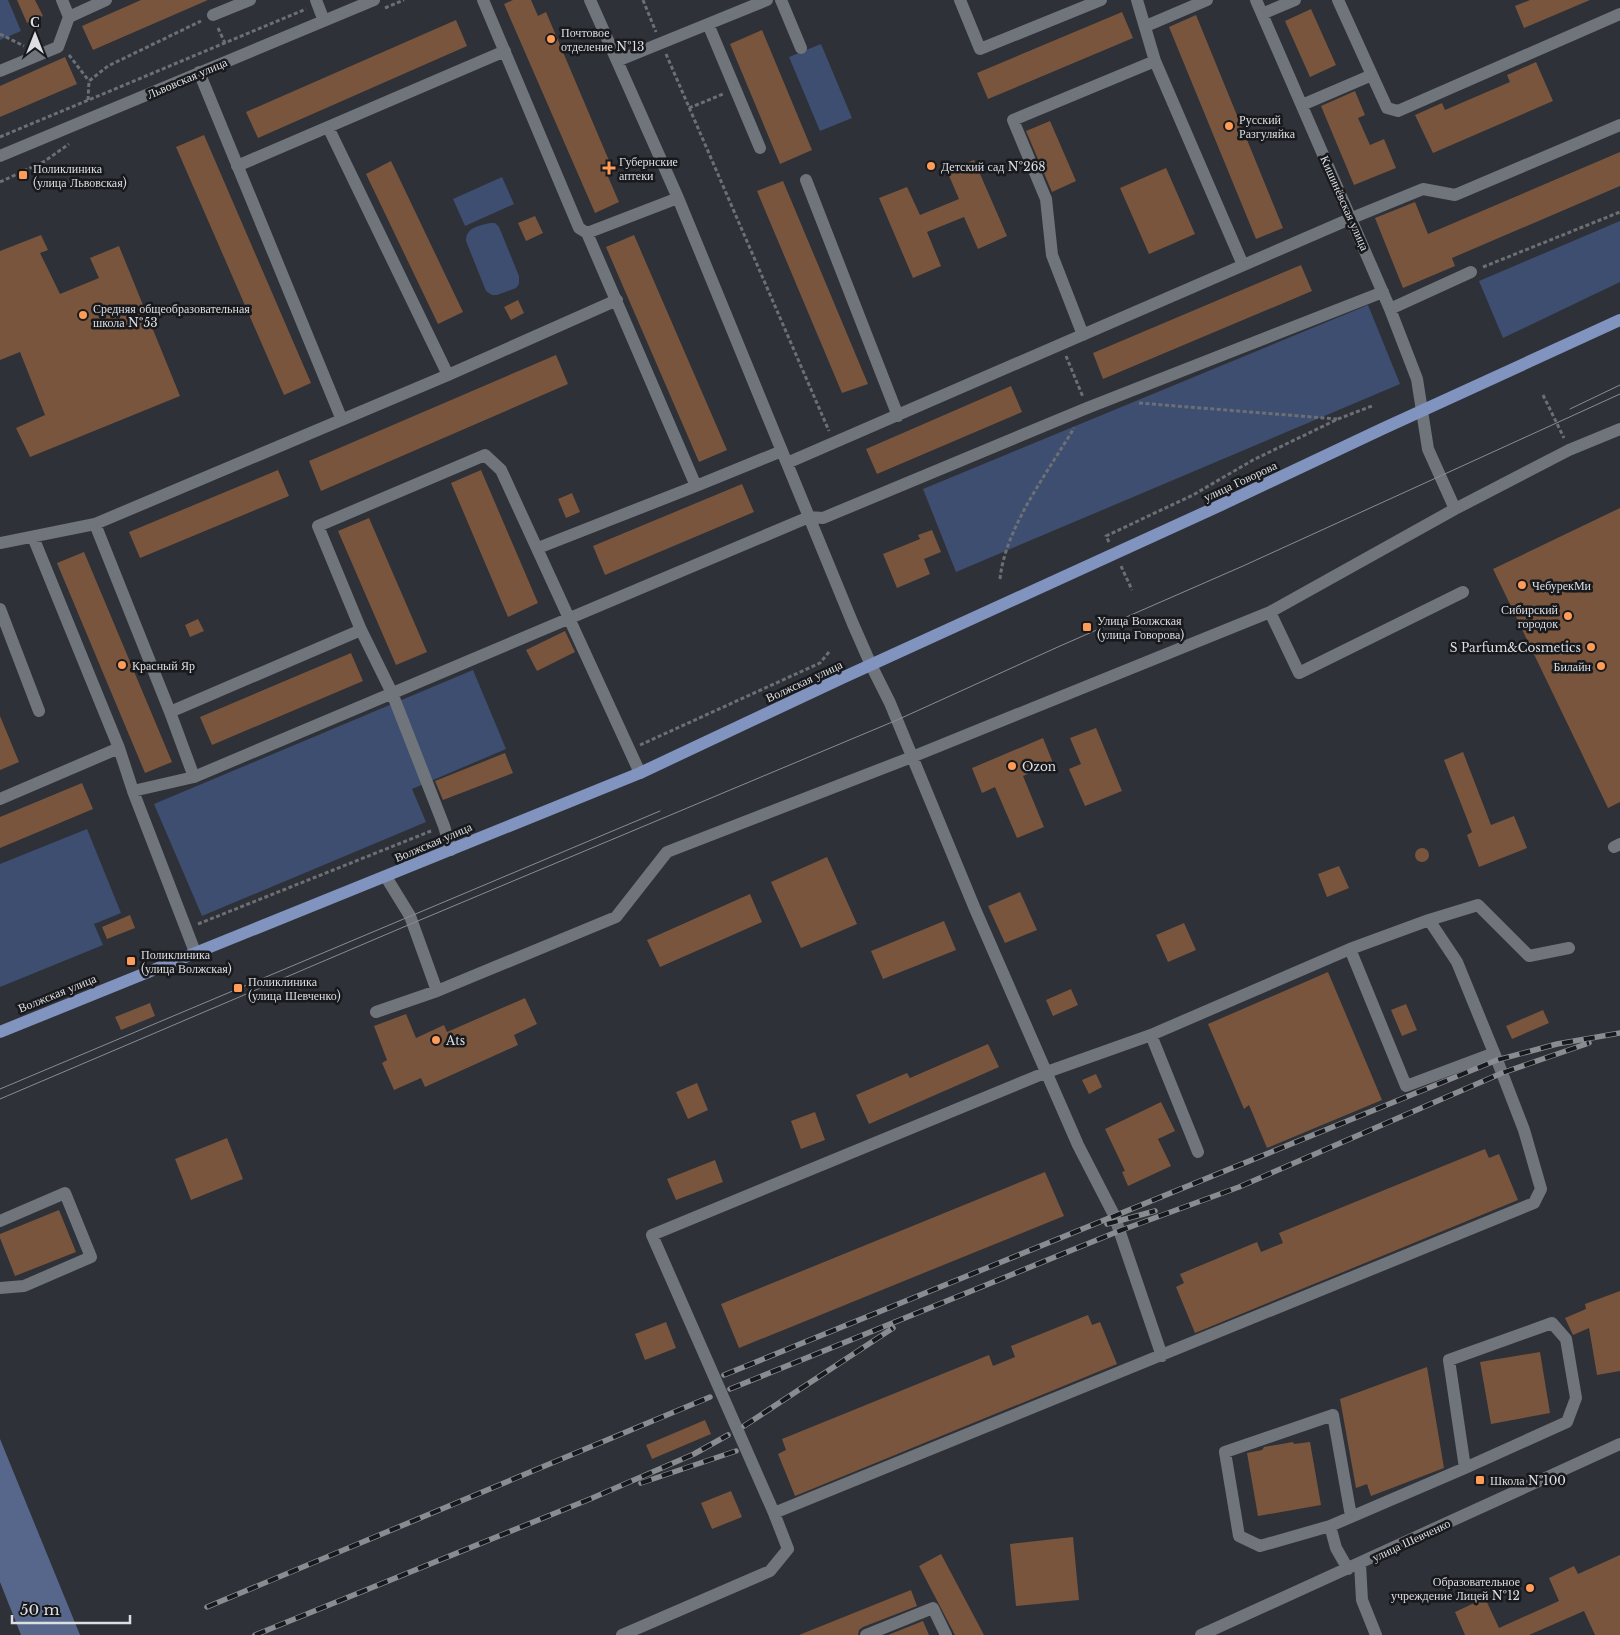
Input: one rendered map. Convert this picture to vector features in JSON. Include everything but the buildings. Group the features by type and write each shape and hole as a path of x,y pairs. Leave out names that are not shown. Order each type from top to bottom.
{"main road":[{"name":"улица Говорова","path":"871,665 1222,506 1422,410 1620,320"},
{"name":"Волжская улица","path":"0,1032 640,773 871,665"}],"street":[{"path":"62,0 70,17"},
{"path":"0,71 58,47 70,17 106,0"},
{"path":"213,15 250,0"},
{"name":"Львовская улица","path":"0,156 374,0"},
{"path":"483,0 579,228 587,233 696,486"},
{"path":"617,61 767,0"},
{"path":"781,0 801,48"},
{"path":"960,0 980,49 1101,0"},
{"path":"1137,0 1155,61 1243,265"},
{"path":"1146,26 1207,0"},
{"name":"Кишинёвская улица","path":"1256,0 1390,309 1417,380 1428,448 1455,509"},
{"path":"1262,14 1295,0"},
{"path":"1338,0 1386,108 1398,110 1620,14"},
{"path":"317,2 324,21"},
{"path":"593,2 678,198 809,517 871,665 890,702 975,909 1078,1145 1114,1215 1162,1356"},
{"path":"708,24 760,148"},
{"path":"236,166 504,51"},
{"path":"1083,335 1052,255 1046,200 1013,120 1155,61"},
{"path":"199,72 236,166 342,420"},
{"path":"1302,105 1372,74"},
{"path":"538,548 696,486 834,442 898,416 1352,218 1423,190 1455,195 1620,125"},
{"path":"328,126 448,375"},
{"path":"806,180 898,416"},
{"path":"587,233 678,198"},
{"path":"1390,309 1471,272"},
{"path":"133,791 194,777 809,517 823,518 1087,408 1383,292"},
{"path":"0,543 96,524 448,375 617,300"},
{"path":"376,1012 436,991 616,917 667,852 912,757 1270,612 1455,509 1569,450 1620,430"},
{"path":"450,850 444,826 392,693 361,630 318,526 485,455 501,470 640,773"},
{"path":"96,524 194,777"},
{"path":"32,537 119,748 133,791 195,952"},
{"path":"1270,612 1299,673 1463,592"},
{"path":"0,609 39,711"},
{"path":"170,712 361,630"},
{"path":"0,799 119,748"},
{"path":"386,876 410,916 436,991"},
{"path":"622,1635 770,1571 788,1549 652,1235 1047,1072 1151,1034 1350,949 1429,920 1478,905 1529,956 1569,948"},
{"path":"774,1513 1534,1203 1541,1189 1524,1130 1456,962 1429,920"},
{"path":"1350,949 1406,1086 1494,1053"},
{"path":"1151,1034 1198,1152"},
{"path":"0,1221 65,1193 91,1257 24,1286 0,1288"},
{"path":"1351,1516 1332,1414 1225,1452 1239,1536 1260,1546 1330,1526 1465,1468 1567,1422 1576,1398 1566,1339 1552,1323 1450,1360 1465,1468"},
{"name":"улица Шевченко","path":"1200,1635 1620,1444"},
{"path":"1330,1526 1336,1548 1354,1566 1362,1600 1376,1635"},
{"path":"866,1635 933,1608 946,1635"}],"path":[{"path":"643,0 834,442"},
{"path":"0,137 317,2"},
{"path":"89,81 108,66 213,15"},
{"path":"0,34 40,54"},
{"path":"58,47 72,57 89,81 88,100"},
{"path":"689,108 735,88"},
{"path":"1471,272 1620,212"},
{"path":"1000,579 1002,563 1021,515 1087,408 1062,345"},
{"path":"1542,395 1569,450"},
{"path":"1137,403 1338,419"},
{"path":"1106,536 1192,495 1253,460 1338,419 1372,406"},
{"path":"629,750 820,663 829,652"},
{"path":"185,928 444,826"}],"shaded area":[{"path":"0,0 8,0 21,31 0,40"},
{"path":"821,44 852,118 820,131 789,57"},
{"path":"502,177 514,204 465,226 453,199"},
{"path":"1620,221 1620,282 1503,338 1479,281"},
{"path":"495,223 499,227 519,276 519,284 516,288 497,295 492,295 486,291 466,241 471,230"},
{"path":"1368,305 1400,384 956,572 923,489"},
{"path":"473,670 506,749 412,789 426,822 202,916 154,804"},
{"path":"87,829 121,913 94,924 103,945 0,987 0,864"},
{"path":"0,1439 80,1635 21,1635 0,1582"}],"tram line":[{"path":"1570,409 1620,385"},
{"path":"0,1099 897,720 1243,566 1620,394"},
{"path":"0,1089 660,811"}],"railway":[{"path":"724,1375 1497,1060 1557,1044 1620,1033"},
{"path":"730,1389 1119,1231 1239,1187 1502,1073 1589,1043"},
{"path":"1107,1224 1155,1211"},
{"path":"744,1426 893,1328"},
{"path":"207,1607 710,1397"},
{"path":"255,1635 590,1499 694,1454 728,1435"},
{"path":"641,1483 736,1451"}],"place":[{"name":"Почтовое отделение №13","path":"551,39"},
{"name":"Русский Разгуляйка","path":"1229,126"},
{"name":"Детский сад №268","path":"931,166"},
{"name":"Губернские аптеки","path":"609,168"},
{"name":"Поликлиника (улица Львовская)","path":"23,175"},
{"name":"Средняя общеобразовательная школа №53","path":"83,315"},
{"name":"ЧебурекМи","path":"1522,585"},
{"name":"Сибирский городок","path":"1568,616"},
{"name":"Улица Волжская (улица Говорова)","path":"1087,627"},
{"name":"S Parfum&Cosmetics","path":"1591,647"},
{"name":"Красный Яр","path":"122,665"},
{"name":"Билайн","path":"1601,666"},
{"name":"Ozon","path":"1012,766"},
{"name":"Поликлиника (улица Волжская)","path":"131,961"},
{"name":"Поликлиника (улица Шевченко)","path":"238,988"},
{"name":"Ats","path":"436,1040"},
{"name":"Школа №100","path":"1480,1480"},
{"name":"Образовательное учреждение Лицей №12","path":"1530,1588"}]}
